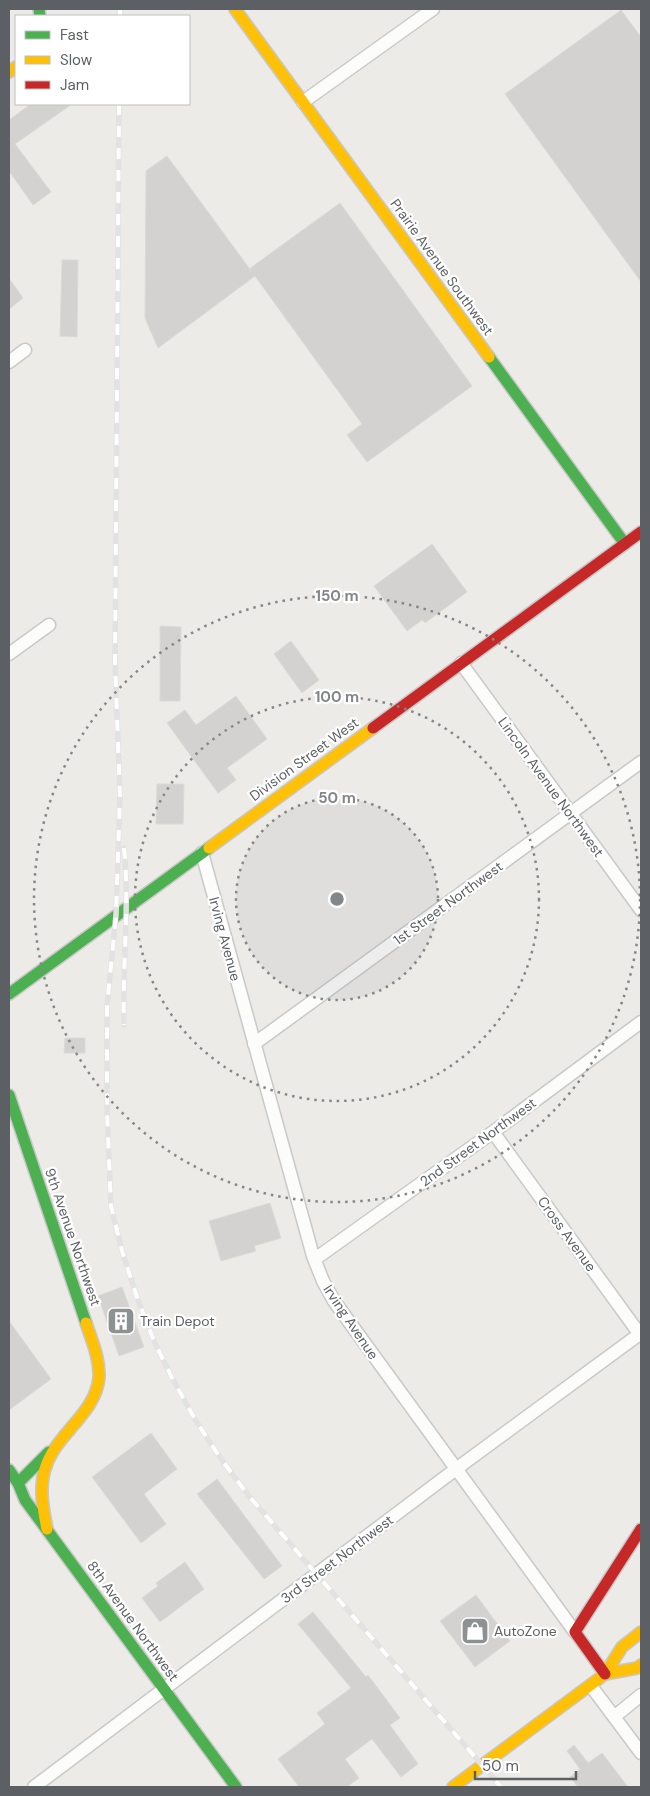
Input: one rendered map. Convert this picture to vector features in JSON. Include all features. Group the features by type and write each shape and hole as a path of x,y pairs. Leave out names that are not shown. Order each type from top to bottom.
{"street":[{"name":"Prairie Avenue Southwest","path":"235,9 625,544"},
{"path":"303,102 433,9"},
{"path":"9,362 25,350"},
{"name":"Division Street West","path":"9,994 641,532"},
{"path":"9,654 49,625"},
{"name":"Lincoln Avenue Northwest","path":"462,663 641,910"},
{"name":"1st Street Northwest","path":"254,1044 641,762"},
{"name":"Irving Avenue","path":"202,853 254,1044 315,1259 323,1281 334,1301 605,1674"},
{"name":"2nd Street Northwest","path":"315,1259 493,1132 641,1022"},
{"name":"9th Avenue Northwest","path":"9,1095 97,1356 99,1371 97,1387 90,1402 62,1439"},
{"name":"Cross Avenue","path":"493,1132 641,1334"},
{"name":"3rd Street Northwest","path":"34,1787 456,1469 641,1334"},
{"path":"13,1486 62,1439"},
{"path":"48,1529 42,1503 43,1478 50,1456 62,1439"},
{"name":"8th Avenue Northwest","path":"9,1470 13,1486 48,1529 236,1787"},
{"path":"575,1632 641,1529"},
{"path":"453,1787 591,1686 605,1674 622,1647 641,1632"},
{"path":"605,1674 637,1668 641,1665"},
{"path":"591,1686 641,1753"},
{"path":"614,1717 641,1695"}],"building":[{"path":"621,10 641,37 641,282 505,94"},
{"path":"30,105 71,105 15,144 51,192 33,205 9,171 9,120"},
{"path":"167,156 250,269 340,203 472,386 367,462 347,435 362,424 255,276 158,348 145,318 146,171"},
{"path":"62,260 78,260 77,337 60,336"},
{"path":"9,278 23,298 9,309"},
{"path":"432,544 467,592 425,623 422,620 407,631 374,586"},
{"path":"160,626 181,627 180,701 160,701"},
{"path":"291,641 319,680 302,693 274,654"},
{"path":"236,696 267,739 227,768 236,780 218,793 167,723 185,710 196,725"},
{"path":"157,784 184,784 183,824 156,824"},
{"path":"65,1038 85,1038 85,1053 64,1053"},
{"path":"270,1203 281,1238 254,1246 256,1251 221,1261 209,1221"},
{"name":"Train Depot","path":"122,1287 144,1347 119,1356 98,1296"},
{"path":"9,1321 51,1379 9,1410"},
{"path":"151,1433 177,1469 144,1494 166,1524 141,1543 92,1477"},
{"path":"217,1479 282,1566 264,1579 197,1494"},
{"path":"185,1562 204,1589 160,1622 142,1598 158,1586 156,1583"},
{"name":"AutoZone","path":"476,1595 510,1641 475,1667 440,1621"},
{"path":"313,1612 366,1677 368,1675 400,1718 390,1725 418,1764 401,1777 372,1739 345,1759 359,1778 347,1787 299,1787 278,1759 325,1724 317,1713 351,1688 298,1624"},
{"path":"574,1745 588,1763 602,1753 628,1787 578,1787 570,1777 580,1769 567,1751"}],"railway":[{"path":"120,9 120,15"},
{"path":"119,105 115,661 120,796 116,915 107,1006 107,1111 111,1206 122,1251 154,1341 196,1421 221,1459 248,1495 501,1787"},
{"path":"124,848 126,870 124,1025"}],"traffic: fast":[{"path":"39,9 40,15"},
{"path":"489,357 625,544"},
{"path":"9,994 209,848"},
{"path":"9,1095 86,1323"},
{"path":"18,1483 49,1452"},
{"path":"9,1470 18,1483 25,1500 236,1787"}],"traffic: slow":[{"path":"235,9 489,357"},
{"path":"9,72 15,68"},
{"path":"209,848 373,728"},
{"path":"47,1529 42,1491 45,1469 57,1445 90,1403 96,1391 99,1378 97,1357 86,1323"},
{"path":"453,1787 605,1674 622,1647 641,1632"},
{"path":"605,1674 637,1668 641,1665"}],"traffic: jam":[{"path":"373,728 641,532"},
{"path":"605,1674 575,1632 641,1529"}],"place":[{"name":"Train Depot","path":"121,1321"},
{"name":"AutoZone","path":"475,1631"}]}
